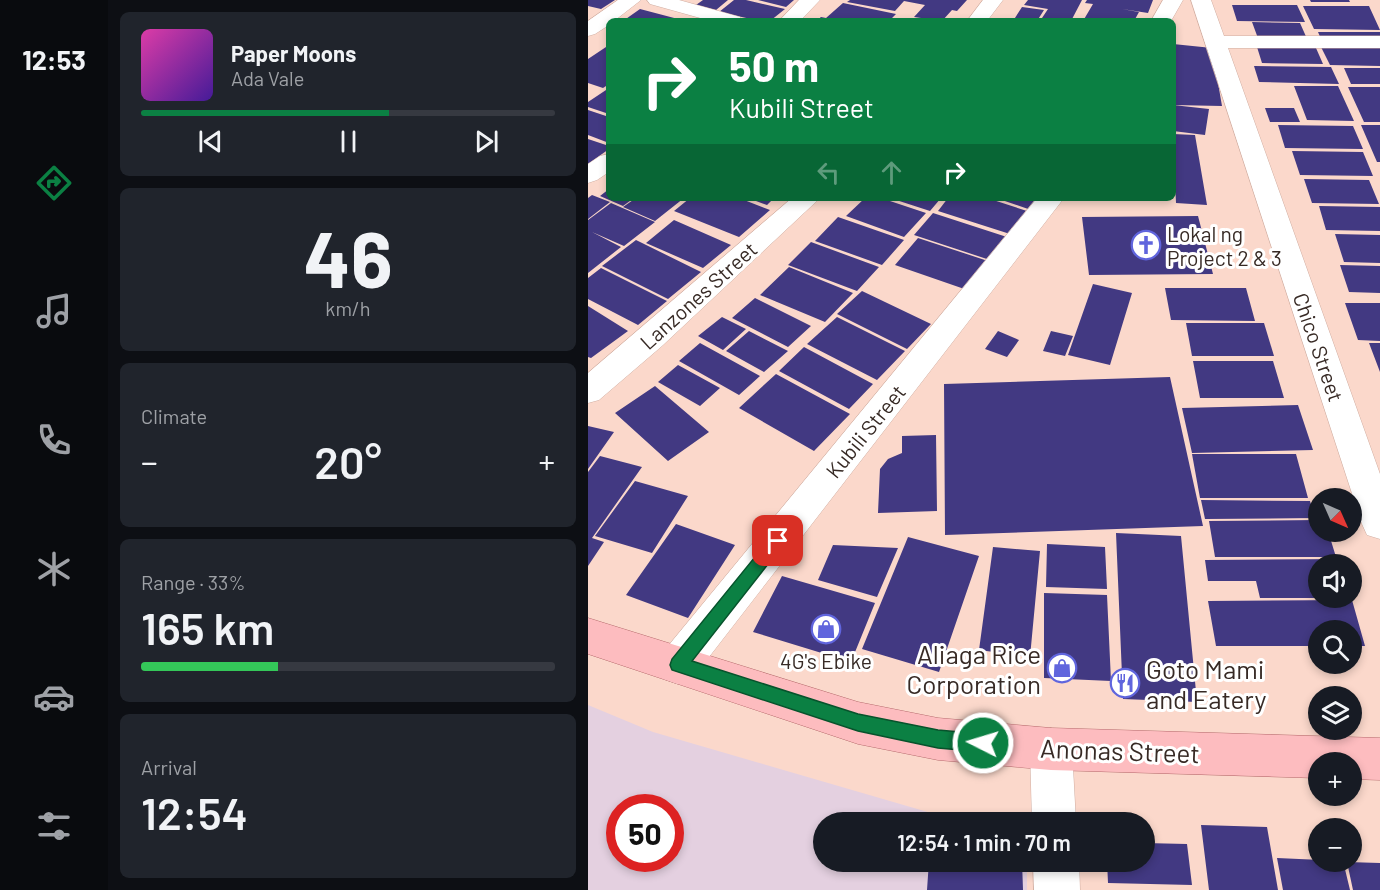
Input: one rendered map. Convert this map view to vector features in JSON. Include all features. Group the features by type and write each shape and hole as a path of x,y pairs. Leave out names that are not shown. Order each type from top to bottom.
{"main road":[{"name":"Anonas Street","path":"588,636 858,723 938,739 1051,749 1380,759"}],"street":[{"path":"588,30 631,0"},
{"path":"657,0 722,18"},
{"path":"792,18 810,0"},
{"path":"978,18 993,0"},
{"path":"1163,18 1173,0"},
{"name":"Chico Street","path":"1201,0 1380,524"},
{"path":"1215,42 1380,42"},
{"path":"588,175 606,162"},
{"name":"Lanzones Street","path":"588,391 651,338 804,201"},
{"name":"Kubili Street","path":"678,665 1050,201"},
{"path":"1051,749 1054,812"},
{"path":"1056,872 1057,890"}],"shaded area":[{"path":"588,705 653,732 928,812 813,812 813,872 1027,872 1027,890 588,890"}],"building":[{"path":"588,0 615,0 601,9 588,6"},
{"path":"703,0 728,0 716,10 696,5"},
{"path":"734,0 746,0 785,9 774,18 746,18 719,12"},
{"path":"758,0 794,0 786,7"},
{"path":"850,0 967,0 957,11 952,10 945,18 914,17 925,5 904,1 895,11 847,2"},
{"path":"1028,0 1082,0 1073,18 1042,18 1048,9 1024,5"},
{"path":"1087,0 1153,0 1148,13 1122,9 1139,12 1136,18 1085,18 1093,4 1085,3"},
{"path":"1310,0 1349,0 1350,2 1311,2"},
{"path":"843,3 896,14 892,18 826,18"},
{"path":"1232,5 1297,5 1305,22 1237,21"},
{"path":"1303,6 1369,6 1380,30 1314,29"},
{"path":"1022,7 1044,10 1039,18 1015,18"},
{"path":"640,9 674,18 627,18"},
{"path":"1252,22 1300,23 1308,41 1259,41"},
{"path":"1318,32 1380,32 1380,39 1321,39"},
{"path":"1176,44 1212,48 1222,106 1176,105"},
{"path":"1320,45 1380,45 1380,66 1330,65"},
{"path":"606,47 606,86 603,88 588,83 588,59"},
{"path":"1257,47 1316,48 1323,64 1262,63"},
{"path":"1254,66 1331,67 1339,84 1259,82"},
{"path":"1344,68 1380,68 1380,84 1351,84"},
{"path":"1294,86 1338,86 1354,121 1307,120"},
{"path":"1348,87 1380,87 1380,122 1364,122"},
{"path":"606,90 606,113 588,107 588,102"},
{"path":"1176,105 1209,109 1205,135 1176,131"},
{"path":"1265,108 1294,108 1300,122 1270,122"},
{"path":"588,110 606,116 606,142 588,135"},
{"path":"1278,125 1353,126 1363,149 1285,148"},
{"path":"1361,125 1380,125 1380,162 1377,162"},
{"path":"1176,134 1195,135 1207,205 1176,203"},
{"path":"588,139 606,145 606,151 588,164"},
{"path":"1292,151 1363,152 1373,176 1300,175"},
{"path":"1304,179 1369,180 1379,204 1312,203"},
{"path":"592,195 610,202 588,219 588,198"},
{"path":"612,201 630,201 623,206"},
{"path":"632,201 680,201 655,221 623,207"},
{"path":"686,201 747,201 770,210 739,237 674,211"},
{"path":"756,201 771,201 767,205"},
{"path":"862,201 890,201 926,213 904,237 846,216"},
{"path":"899,201 938,201 930,211"},
{"path":"946,201 996,201 1027,211 1010,234 938,211"},
{"path":"1005,201 1038,201 1031,210"},
{"path":"611,203 655,222 624,246 592,232 621,247 588,273 588,220"},
{"path":"1319,206 1380,207 1380,231 1326,230"},
{"path":"933,213 1013,239 996,262 914,235"},
{"name":"Lokal ng Project 2 & 3","path":"1198,216 1213,274 1089,275 1082,217"},
{"path":"838,217 904,240 882,265 815,241"},
{"path":"674,220 731,245 703,268 646,243"},
{"path":"1335,234 1380,235 1380,263 1344,262"},
{"path":"918,238 994,263 973,292 895,265"},
{"path":"636,240 701,272 668,299 602,266"},
{"path":"811,242 879,267 857,291 788,265"},
{"path":"1340,265 1380,266 1380,293 1349,292"},
{"path":"789,267 853,293 825,322 760,295"},
{"path":"601,268 667,301 638,325 588,299 588,278"},
{"path":"1093,284 1132,293 1110,365 1068,355"},
{"path":"1165,288 1246,288 1255,321 1171,320"},
{"path":"862,291 931,324 907,349 837,314"},
{"path":"755,298 811,326 788,347 732,318"},
{"path":"1345,303 1380,303 1380,341 1358,340"},
{"path":"588,306 628,331 591,358 588,357"},
{"path":"722,317 746,329 723,350 698,336"},
{"path":"837,317 905,351 877,380 807,344"},
{"path":"1186,323 1264,323 1274,356 1192,356"},
{"path":"749,331 788,351 764,372 726,351"},
{"path":"998,331 1019,340 1007,357 985,349"},
{"path":"1051,331 1073,336 1065,356 1043,351"},
{"path":"700,343 760,376 739,395 679,361"},
{"path":"1369,343 1380,343 1380,372"},
{"path":"804,347 873,384 849,409 779,371"},
{"path":"1193,361 1273,361 1284,398 1200,398"},
{"path":"678,365 720,388 700,406 658,382"},
{"path":"776,374 850,414 814,451 739,408"},
{"path":"1170,377 1203,526 945,535 944,384"},
{"path":"655,386 709,432 668,461 615,413"},
{"path":"1298,405 1313,450 1192,453 1182,408"},
{"path":"588,426 614,432 588,469"},
{"path":"936,435 937,511 878,513 880,469 888,459 902,453 902,436"},
{"path":"1192,454 1296,454 1308,498 1200,498"},
{"path":"600,456 642,467 592,538 604,542 588,566 588,472"},
{"path":"635,481 688,496 652,553 595,536"},
{"path":"1201,500 1308,501 1308,518 1205,519"},
{"path":"1308,520 1308,542 1331,542 1335,554 1308,554 1308,557 1215,557 1209,521"},
{"path":"676,524 735,545 688,618 626,595"},
{"path":"1116,533 1181,536 1197,702 1123,699"},
{"path":"908,537 979,556 939,672 862,649"},
{"path":"1047,544 1105,547 1107,589 1046,587"},
{"path":"833,545 898,548 877,597 818,580"},
{"path":"993,547 1040,551 1030,657 979,650"},
{"path":"1308,559 1308,598 1260,598 1256,581 1208,581 1205,560"},
{"path":"782,576 875,603 851,662 753,632"},
{"path":"1044,593 1107,595 1111,681 1044,678"},
{"path":"1308,600 1308,608 1354,608 1358,620 1308,620 1308,646 1216,646 1208,601"},
{"path":"1201,825 1267,827 1278,890 1209,890"},
{"path":"1155,843 1187,844 1192,885 1108,883 1108,872 1155,872"},
{"path":"1277,858 1308,859 1308,872 1346,872 1350,890 1283,890"},
{"path":"1362,862 1380,863 1380,890 1353,890 1349,872 1362,872"},
{"path":"928,872 1022,872 1023,890 927,890"}],"place":[{"name":"Lokal ng Project 2 & 3","path":"1146,245"},
{"name":"4G's Ebike","path":"826,629"},
{"name":"Aliaga Rice Corporation","path":"1062,668"},
{"name":"Goto Mami and Eatery","path":"1125,683"}],"route":[{"path":"778,541 678,665 858,723 938,739 983,743"}]}
